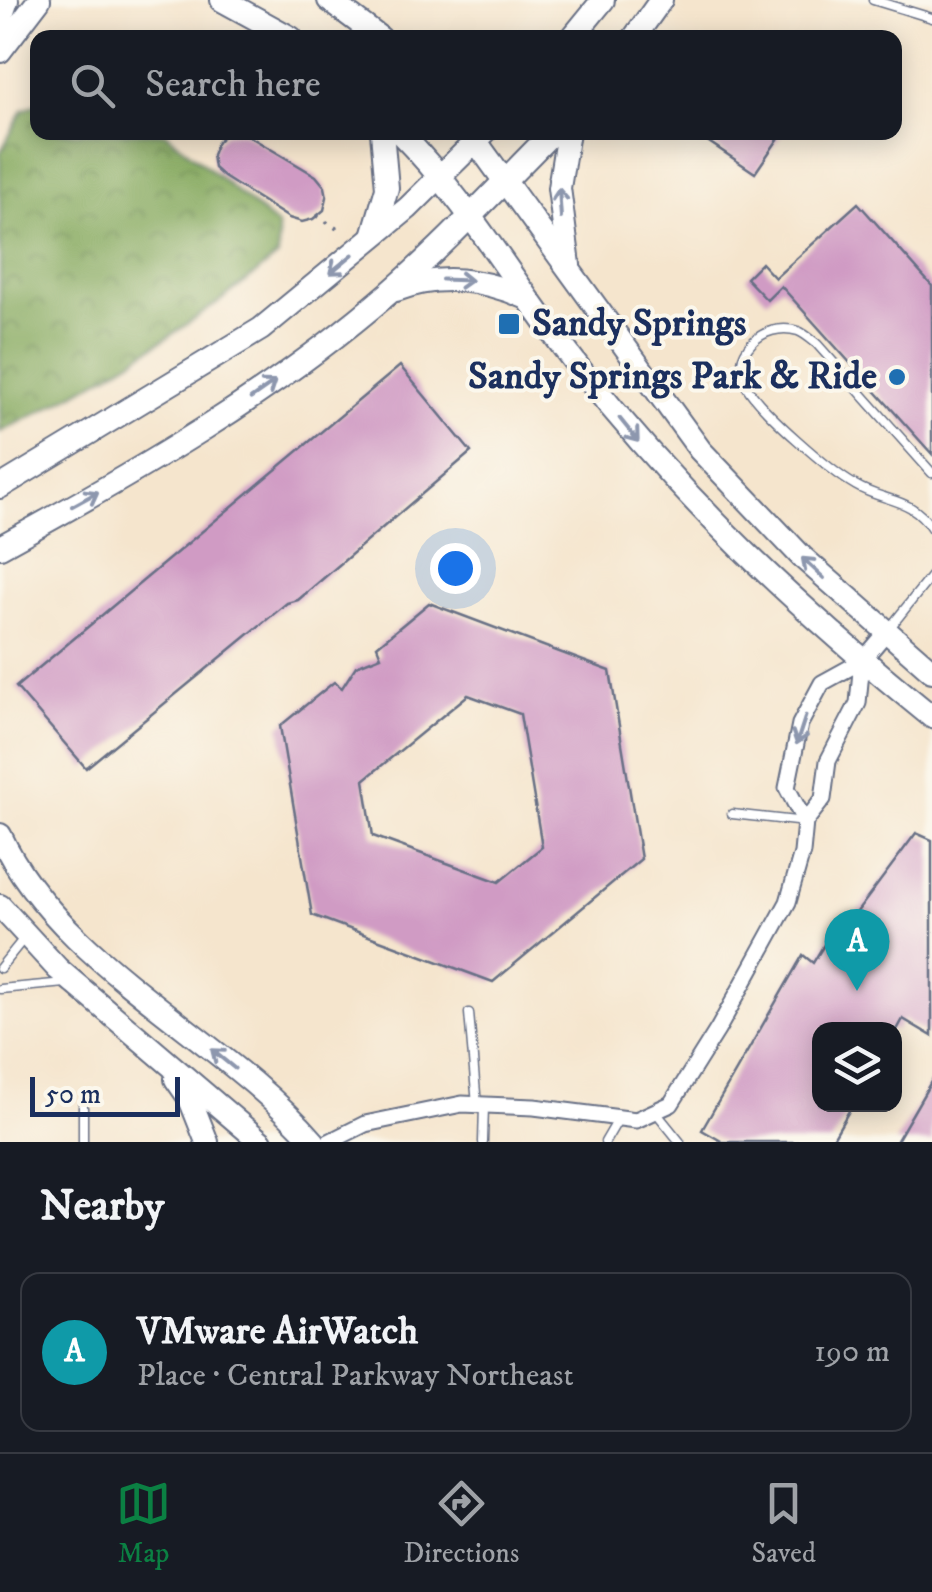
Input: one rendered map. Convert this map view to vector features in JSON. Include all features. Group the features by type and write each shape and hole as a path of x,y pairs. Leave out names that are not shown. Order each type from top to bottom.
{"main road":[{"path":"0,21 7,0"},
{"path":"0,52 39,0"},
{"path":"222,0 276,30"},
{"path":"329,0 369,30"},
{"path":"578,30 602,0"},
{"path":"640,30 661,0"},
{"path":"372,238 388,188 383,140"},
{"path":"406,140 441,177 577,366 670,478 742,552 862,661 932,717"},
{"path":"0,487 262,329 441,177 473,140"},
{"path":"480,140 570,273 700,450 766,523 885,634 932,672"},
{"path":"0,546 182,445 274,384 388,294 545,140"},
{"path":"567,140 559,188 570,273"},
{"path":"388,294 414,283 446,279 482,282 526,297"},
{"path":"0,835 28,884 72,933 267,1094 314,1142"},
{"path":"0,906 25,937 73,982 261,1142"},
{"path":"156,1052 190,1098 206,1142"}],"street":[{"path":"805,822 787,788 800,724 822,684 862,661 885,634"},
{"path":"329,1142 365,1124 462,1104 534,1106 636,1120 671,1104 788,902 802,853 805,822 823,799 828,761 858,704 862,661"}],"lane":[{"path":"873,0 932,18"},
{"path":"932,473 817,344 798,331 778,330 760,335 748,346 741,358 740,374 750,392 837,473 856,486 907,503 924,516 932,529"},
{"path":"885,634 932,575"},
{"path":"732,814 805,822"},
{"path":"0,968 25,937"},
{"path":"0,988 73,982"},
{"path":"469,1012 483,1142"},
{"path":"83,1142 84,1106"},
{"path":"656,1111 680,1142"},
{"path":"606,1142 619,1118"},
{"path":"661,1142 671,1135"}],"path":[{"path":"317,216 339,230"}],"green space":[{"path":"30,107 30,140 174,140 278,226 278,256 144,352 0,432 0,153 23,110"}],"building":[{"path":"255,140 316,176 325,187 324,210 302,222 289,218 224,177 214,168 212,155 217,142"},
{"path":"706,140 778,140 755,173"},
{"name":"Sandy Springs Park & Ride","path":"858,203 932,286 932,454 781,286 767,300 746,278 761,263 775,278"},
{"path":"400,366 471,452 298,600 287,603 86,768 16,687"},
{"path":"429,603 610,671 641,859 493,982 312,915 280,726 334,682 342,688 356,666 381,656 377,646","holes":["468,695 520,714 542,847 499,882 373,836 364,780"]},
{"path":"916,833 932,840 932,1036 903,1019 812,1022 812,1112 848,1112 831,1142 723,1142 702,1130 803,955 813,963 834,928 842,932"},
{"path":"932,1080 932,1142 896,1142"}],"place":[{"name":"Sandy Springs","path":"509,324"},
{"name":"Sandy Springs Park & Ride","path":"897,377"},
{"name":"VMware AirWatch","path":"857,991"}]}
